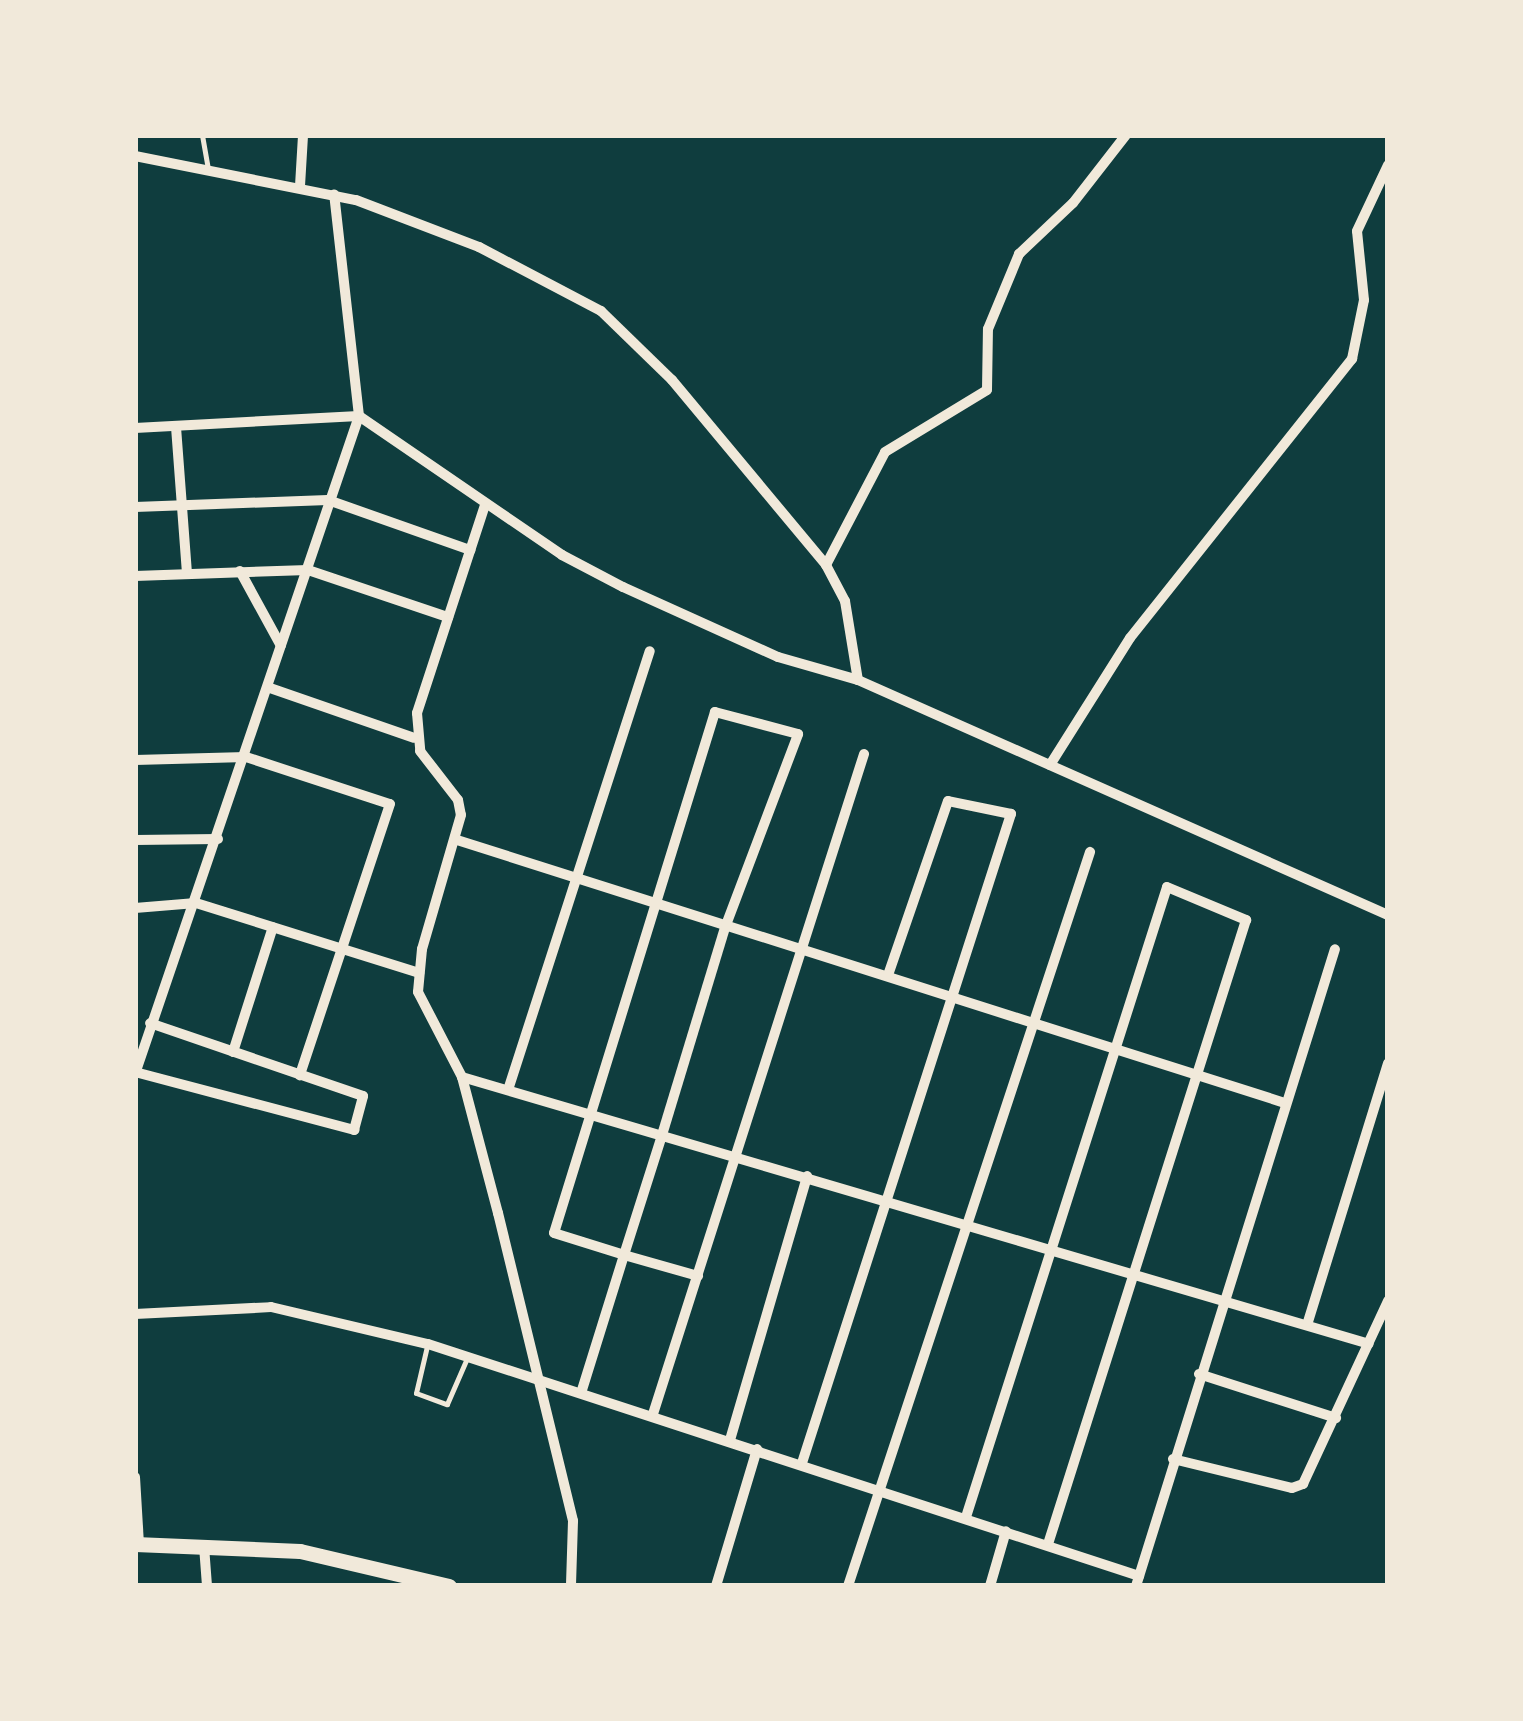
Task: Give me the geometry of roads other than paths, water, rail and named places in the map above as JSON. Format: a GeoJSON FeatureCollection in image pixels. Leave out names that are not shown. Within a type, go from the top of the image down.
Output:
{"type":"FeatureCollection","features":[{"type":"Feature","properties":{"kind":"main road"},"geometry":{"type":"LineString","coordinates":[[137,1544],[300,1551],[448,1586]]}},
{"type":"Feature","properties":{"kind":"street"},"geometry":{"type":"LineString","coordinates":[[300,186],[302,135]]}},
{"type":"Feature","properties":{"kind":"street"},"geometry":{"type":"LineString","coordinates":[[826,565],[885,452],[987,390],[988,329],[1019,254],[1073,204],[1126,135]]}},
{"type":"Feature","properties":{"kind":"street"},"geometry":{"type":"LineString","coordinates":[[135,156],[334,194],[479,247],[600,310],[672,380],[826,565],[845,601],[858,680]]}},
{"type":"Feature","properties":{"kind":"street"},"geometry":{"type":"LineString","coordinates":[[1050,765],[1130,638],[1352,358],[1364,300],[1357,231],[1388,165]]}},
{"type":"Feature","properties":{"kind":"street"},"geometry":{"type":"LineString","coordinates":[[150,1024],[363,1096],[354,1130],[135,1073],[150,1024],[270,688],[328,500],[359,416],[334,194]]}},
{"type":"Feature","properties":{"kind":"street"},"geometry":{"type":"LineString","coordinates":[[135,428],[359,416],[485,505],[623,587],[778,657],[858,680],[1388,915]]}},
{"type":"Feature","properties":{"kind":"street"},"geometry":{"type":"LineString","coordinates":[[176,426],[186,574]]}},
{"type":"Feature","properties":{"kind":"street"},"geometry":{"type":"LineString","coordinates":[[135,507],[328,500],[470,550]]}},
{"type":"Feature","properties":{"kind":"street"},"geometry":{"type":"LineString","coordinates":[[414,738],[485,505]]}},
{"type":"Feature","properties":{"kind":"street"},"geometry":{"type":"LineString","coordinates":[[135,576],[308,570],[448,617]]}},
{"type":"Feature","properties":{"kind":"street"},"geometry":{"type":"LineString","coordinates":[[240,571],[281,646]]}},
{"type":"Feature","properties":{"kind":"street"},"geometry":{"type":"LineString","coordinates":[[508,1090],[650,651]]}},
{"type":"Feature","properties":{"kind":"street"},"geometry":{"type":"LineString","coordinates":[[270,688],[414,738],[458,800],[457,840],[419,973],[418,992],[462,1077],[573,1521],[570,1586]]}},
{"type":"Feature","properties":{"kind":"street"},"geometry":{"type":"LineString","coordinates":[[582,1390],[624,1255],[662,1134],[726,924],[798,734],[716,712],[587,1113],[554,1232],[624,1255],[698,1276]]}},
{"type":"Feature","properties":{"kind":"street"},"geometry":{"type":"LineString","coordinates":[[653,1414],[864,754]]}},
{"type":"Feature","properties":{"kind":"street"},"geometry":{"type":"LineString","coordinates":[[135,760],[246,757],[390,804],[300,1075]]}},
{"type":"Feature","properties":{"kind":"street"},"geometry":{"type":"LineString","coordinates":[[802,1464],[1011,814],[948,801],[888,975]]}},
{"type":"Feature","properties":{"kind":"street"},"geometry":{"type":"LineString","coordinates":[[135,840],[218,840]]}},
{"type":"Feature","properties":{"kind":"street"},"geometry":{"type":"LineString","coordinates":[[457,840],[1282,1102]]}},
{"type":"Feature","properties":{"kind":"street"},"geometry":{"type":"LineString","coordinates":[[848,1586],[1090,852]]}},
{"type":"Feature","properties":{"kind":"street"},"geometry":{"type":"LineString","coordinates":[[966,1517],[1167,887],[1246,920],[1130,1273],[1048,1544]]}},
{"type":"Feature","properties":{"kind":"street"},"geometry":{"type":"LineString","coordinates":[[135,908],[196,904],[419,973]]}},
{"type":"Feature","properties":{"kind":"street"},"geometry":{"type":"LineString","coordinates":[[233,1052],[273,927]]}},
{"type":"Feature","properties":{"kind":"street"},"geometry":{"type":"LineString","coordinates":[[135,1314],[271,1306],[428,1344],[582,1390],[1048,1544],[1137,1581],[1220,1300],[1335,948]]}},
{"type":"Feature","properties":{"kind":"street"},"geometry":{"type":"LineString","coordinates":[[1307,1326],[1388,1063]]}},
{"type":"Feature","properties":{"kind":"street"},"geometry":{"type":"LineString","coordinates":[[462,1077],[1369,1344]]}},
{"type":"Feature","properties":{"kind":"street"},"geometry":{"type":"LineString","coordinates":[[730,1440],[806,1176]]}},
{"type":"Feature","properties":{"kind":"street"},"geometry":{"type":"LineString","coordinates":[[1174,1459],[1292,1488],[1312,1470],[1388,1301]]}},
{"type":"Feature","properties":{"kind":"street"},"geometry":{"type":"LineString","coordinates":[[1198,1374],[1336,1418]]}},
{"type":"Feature","properties":{"kind":"street"},"geometry":{"type":"LineString","coordinates":[[716,1586],[758,1448]]}},
{"type":"Feature","properties":{"kind":"street"},"geometry":{"type":"LineString","coordinates":[[135,1477],[137,1544]]}},
{"type":"Feature","properties":{"kind":"street"},"geometry":{"type":"LineString","coordinates":[[990,1586],[1006,1531]]}},
{"type":"Feature","properties":{"kind":"street"},"geometry":{"type":"LineString","coordinates":[[204,1546],[207,1586]]}},
{"type":"Feature","properties":{"kind":"lane"},"geometry":{"type":"LineString","coordinates":[[202,135],[208,168]]}},
{"type":"Feature","properties":{"kind":"lane"},"geometry":{"type":"LineString","coordinates":[[428,1344],[415,1389],[447,1404],[455,1398],[468,1356]]}}]}
